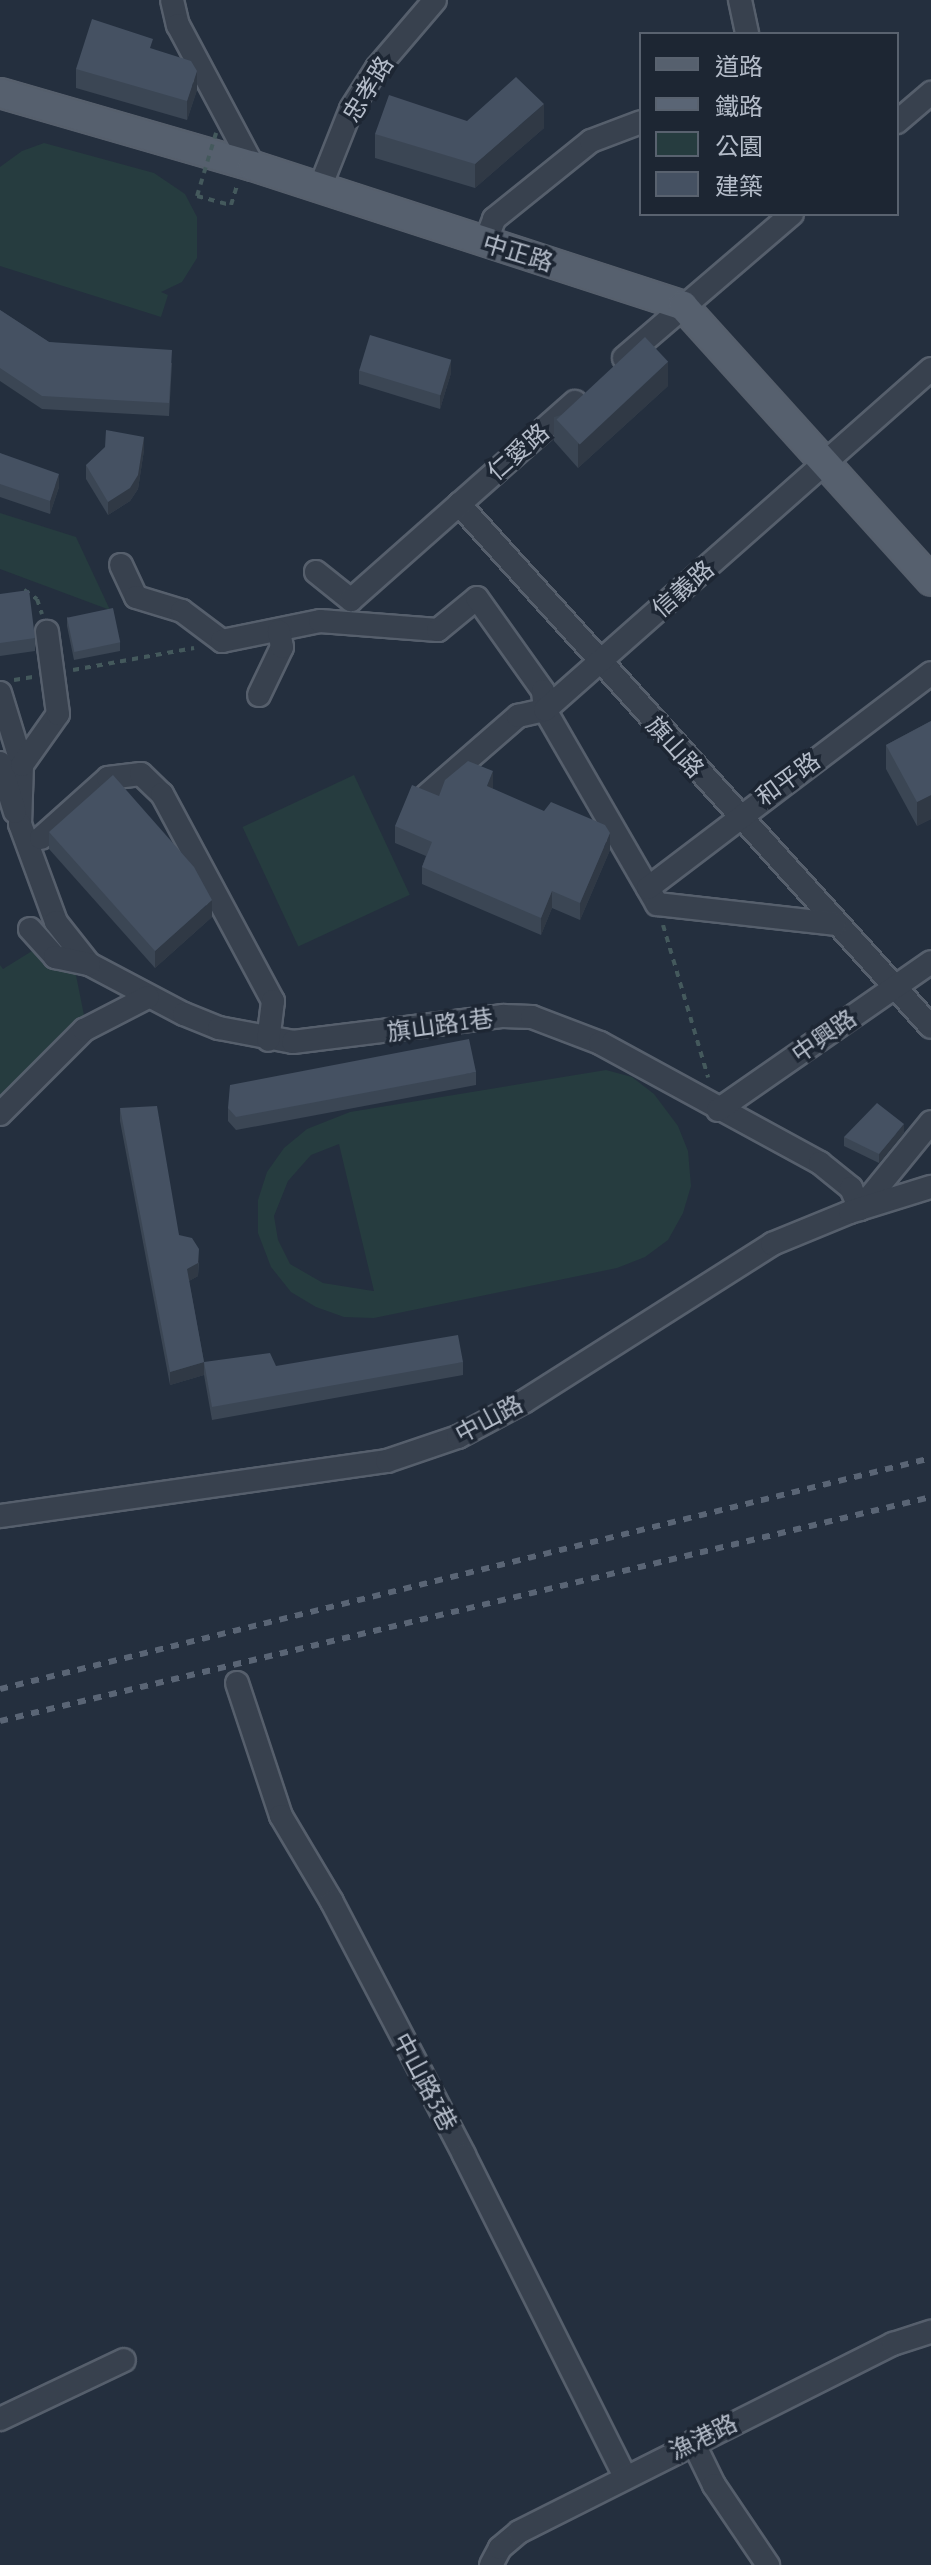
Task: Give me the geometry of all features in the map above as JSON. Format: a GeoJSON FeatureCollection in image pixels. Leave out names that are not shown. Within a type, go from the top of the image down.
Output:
{"type":"FeatureCollection","features":[{"type":"Feature","properties":{"kind":"main road","name":"中正路"},"geometry":{"type":"LineString","coordinates":[[0,93],[253,166],[683,306],[827,461],[931,580]]}},
{"type":"Feature","properties":{"kind":"street"},"geometry":{"type":"LineString","coordinates":[[172,0],[178,25],[253,166]]}},
{"type":"Feature","properties":{"kind":"street","name":"忠孝路"},"geometry":{"type":"LineString","coordinates":[[319,190],[351,109],[377,68],[435,0]]}},
{"type":"Feature","properties":{"kind":"street"},"geometry":{"type":"LineString","coordinates":[[740,0],[747,32]]}},
{"type":"Feature","properties":{"kind":"street"},"geometry":{"type":"LineString","coordinates":[[899,120],[931,93]]}},
{"type":"Feature","properties":{"kind":"street"},"geometry":{"type":"LineString","coordinates":[[485,243],[494,219],[591,141],[639,123]]}},
{"type":"Feature","properties":{"kind":"street"},"geometry":{"type":"LineString","coordinates":[[612,369],[790,216]]}},
{"type":"Feature","properties":{"kind":"street","name":"信義路"},"geometry":{"type":"LineString","coordinates":[[427,795],[518,716],[545,710],[931,369]]}},
{"type":"Feature","properties":{"kind":"street","name":"仁愛路"},"geometry":{"type":"LineString","coordinates":[[316,572],[351,600],[589,389]]}},
{"type":"Feature","properties":{"kind":"street","name":"旗山路"},"geometry":{"type":"LineString","coordinates":[[459,504],[737,816],[931,1027]]}},
{"type":"Feature","properties":{"kind":"street"},"geometry":{"type":"LineString","coordinates":[[121,565],[136,597],[182,611],[222,641],[320,621],[438,630],[477,598],[543,691],[545,710],[652,896],[835,924]]}},
{"type":"Feature","properties":{"kind":"street"},"geometry":{"type":"LineString","coordinates":[[259,695],[282,647],[279,631]]}},
{"type":"Feature","properties":{"kind":"street"},"geometry":{"type":"LineString","coordinates":[[11,764],[58,714],[47,632]]}},
{"type":"Feature","properties":{"kind":"street","name":"和平路"},"geometry":{"type":"LineString","coordinates":[[652,896],[737,816],[931,673]]}},
{"type":"Feature","properties":{"kind":"street","name":"旗山路1巷"},"geometry":{"type":"LineString","coordinates":[[0,693],[20,824],[41,891],[72,946],[89,964],[148,997],[219,1028],[268,1040],[316,1042],[503,1016],[532,1017],[600,1043],[820,1163],[851,1188],[860,1209]]}},
{"type":"Feature","properties":{"kind":"street"},"geometry":{"type":"LineString","coordinates":[[41,838],[108,778],[141,774],[162,794],[273,1001],[268,1040]]}},
{"type":"Feature","properties":{"kind":"street"},"geometry":{"type":"LineString","coordinates":[[30,929],[55,957],[89,964]]}},
{"type":"Feature","properties":{"kind":"street","name":"中興路"},"geometry":{"type":"LineString","coordinates":[[718,1110],[931,962]]}},
{"type":"Feature","properties":{"kind":"street"},"geometry":{"type":"LineString","coordinates":[[0,1114],[84,1030],[148,997]]}},
{"type":"Feature","properties":{"kind":"street"},"geometry":{"type":"LineString","coordinates":[[860,1209],[931,1122]]}},
{"type":"Feature","properties":{"kind":"street","name":"中山路"},"geometry":{"type":"LineString","coordinates":[[0,1516],[387,1461],[458,1437],[772,1244],[860,1209],[931,1187]]}},
{"type":"Feature","properties":{"kind":"street","name":"中山路3巷"},"geometry":{"type":"LineString","coordinates":[[237,1683],[281,1816],[332,1902],[464,2155],[625,2477]]}},
{"type":"Feature","properties":{"kind":"street","name":"漁港路"},"geometry":{"type":"LineString","coordinates":[[491,2565],[500,2548],[519,2532],[893,2344],[931,2332]]}},
{"type":"Feature","properties":{"kind":"street"},"geometry":{"type":"LineString","coordinates":[[0,2419],[124,2360]]}},
{"type":"Feature","properties":{"kind":"street"},"geometry":{"type":"LineString","coordinates":[[693,2442],[714,2485],[768,2565]]}},
{"type":"Feature","properties":{"kind":"path"},"geometry":{"type":"LineString","coordinates":[[216,133],[197,196],[231,205]]}},
{"type":"Feature","properties":{"kind":"path"},"geometry":{"type":"LineString","coordinates":[[24,590],[37,599],[47,632]]}},
{"type":"Feature","properties":{"kind":"path"},"geometry":{"type":"LineString","coordinates":[[82,669],[222,641]]}},
{"type":"Feature","properties":{"kind":"path"},"geometry":{"type":"LineString","coordinates":[[652,896],[718,1110]]}},
{"type":"Feature","properties":{"kind":"green space"},"geometry":{"type":"Polygon","coordinates":[[[44,143],[154,173],[185,194],[197,217],[197,258],[182,282],[161,292],[168,295],[161,317],[0,266],[0,167],[22,151],[44,143]]]}},
{"type":"Feature","properties":{"kind":"green space"},"geometry":{"type":"Polygon","coordinates":[[[0,513],[76,537],[110,610],[0,569],[0,513]]]}},
{"type":"Feature","properties":{"kind":"green space"},"geometry":{"type":"Polygon","coordinates":[[[354,775],[410,895],[298,947],[243,827],[354,775]]]}},
{"type":"Feature","properties":{"kind":"green space"},"geometry":{"type":"Polygon","coordinates":[[[32,951],[76,975],[84,1015],[0,1106],[0,965],[3,969],[32,951]]]}},
{"type":"Feature","properties":{"kind":"green space"},"geometry":{"type":"Polygon","coordinates":[[[606,1070],[632,1077],[654,1094],[678,1126],[688,1151],[691,1186],[683,1213],[668,1240],[645,1257],[617,1268],[374,1318],[344,1317],[316,1307],[291,1292],[271,1267],[258,1233],[258,1200],[267,1172],[284,1148],[307,1129],[350,1112],[606,1070]],[[339,1144],[311,1155],[288,1181],[274,1216],[278,1240],[290,1264],[323,1283],[374,1291],[339,1144]]]}},
{"type":"Feature","properties":{"kind":"building"},"geometry":{"type":"Polygon","coordinates":[[[92,19],[153,39],[150,48],[191,61],[197,71],[187,101],[76,69],[92,19]]]}},
{"type":"Feature","properties":{"kind":"building"},"geometry":{"type":"Polygon","coordinates":[[[516,77],[544,104],[475,164],[375,134],[389,95],[467,121],[516,77]]]}},
{"type":"Feature","properties":{"kind":"building"},"geometry":{"type":"Polygon","coordinates":[[[0,310],[49,342],[172,350],[169,403],[42,396],[0,368],[0,310]]]}},
{"type":"Feature","properties":{"kind":"building"},"geometry":{"type":"Polygon","coordinates":[[[370,335],[451,360],[440,395],[359,370],[370,335]]]}},
{"type":"Feature","properties":{"kind":"building"},"geometry":{"type":"Polygon","coordinates":[[[645,337],[668,362],[580,444],[557,420],[645,337]]]}},
{"type":"Feature","properties":{"kind":"building"},"geometry":{"type":"Polygon","coordinates":[[[106,430],[144,437],[138,475],[130,488],[108,502],[86,465],[105,447],[106,430]]]}},
{"type":"Feature","properties":{"kind":"building"},"geometry":{"type":"Polygon","coordinates":[[[0,453],[59,474],[50,501],[0,484],[0,453]]]}},
{"type":"Feature","properties":{"kind":"building"},"geometry":{"type":"Polygon","coordinates":[[[29,590],[35,638],[0,643],[0,594],[29,590]]]}},
{"type":"Feature","properties":{"kind":"building"},"geometry":{"type":"Polygon","coordinates":[[[113,608],[120,642],[74,652],[67,618],[113,608]]]}},
{"type":"Feature","properties":{"kind":"building"},"geometry":{"type":"Polygon","coordinates":[[[931,721],[931,795],[917,802],[886,745],[931,721]]]}},
{"type":"Feature","properties":{"kind":"building"},"geometry":{"type":"Polygon","coordinates":[[[468,761],[493,771],[487,786],[544,811],[551,802],[605,825],[610,833],[580,903],[552,891],[541,918],[422,867],[432,842],[395,826],[412,785],[439,796],[445,780],[468,761]]]}},
{"type":"Feature","properties":{"kind":"building"},"geometry":{"type":"Polygon","coordinates":[[[113,775],[194,867],[212,900],[155,951],[49,832],[113,775]]]}},
{"type":"Feature","properties":{"kind":"building"},"geometry":{"type":"Polygon","coordinates":[[[469,1039],[476,1072],[236,1117],[228,1108],[230,1085],[469,1039]]]}},
{"type":"Feature","properties":{"kind":"building"},"geometry":{"type":"Polygon","coordinates":[[[877,1103],[904,1124],[879,1154],[844,1137],[877,1103]]]}},
{"type":"Feature","properties":{"kind":"building"},"geometry":{"type":"Polygon","coordinates":[[[157,1106],[179,1235],[192,1238],[199,1249],[198,1263],[187,1269],[204,1362],[170,1372],[120,1108],[157,1106]]]}},
{"type":"Feature","properties":{"kind":"building"},"geometry":{"type":"Polygon","coordinates":[[[458,1335],[463,1362],[212,1407],[204,1362],[270,1353],[276,1366],[458,1335]]]}},
{"type":"Feature","properties":{"kind":"railway"},"geometry":{"type":"LineString","coordinates":[[0,1689],[931,1458]]}},
{"type":"Feature","properties":{"kind":"railway"},"geometry":{"type":"LineString","coordinates":[[0,1721],[931,1497]]}}]}
